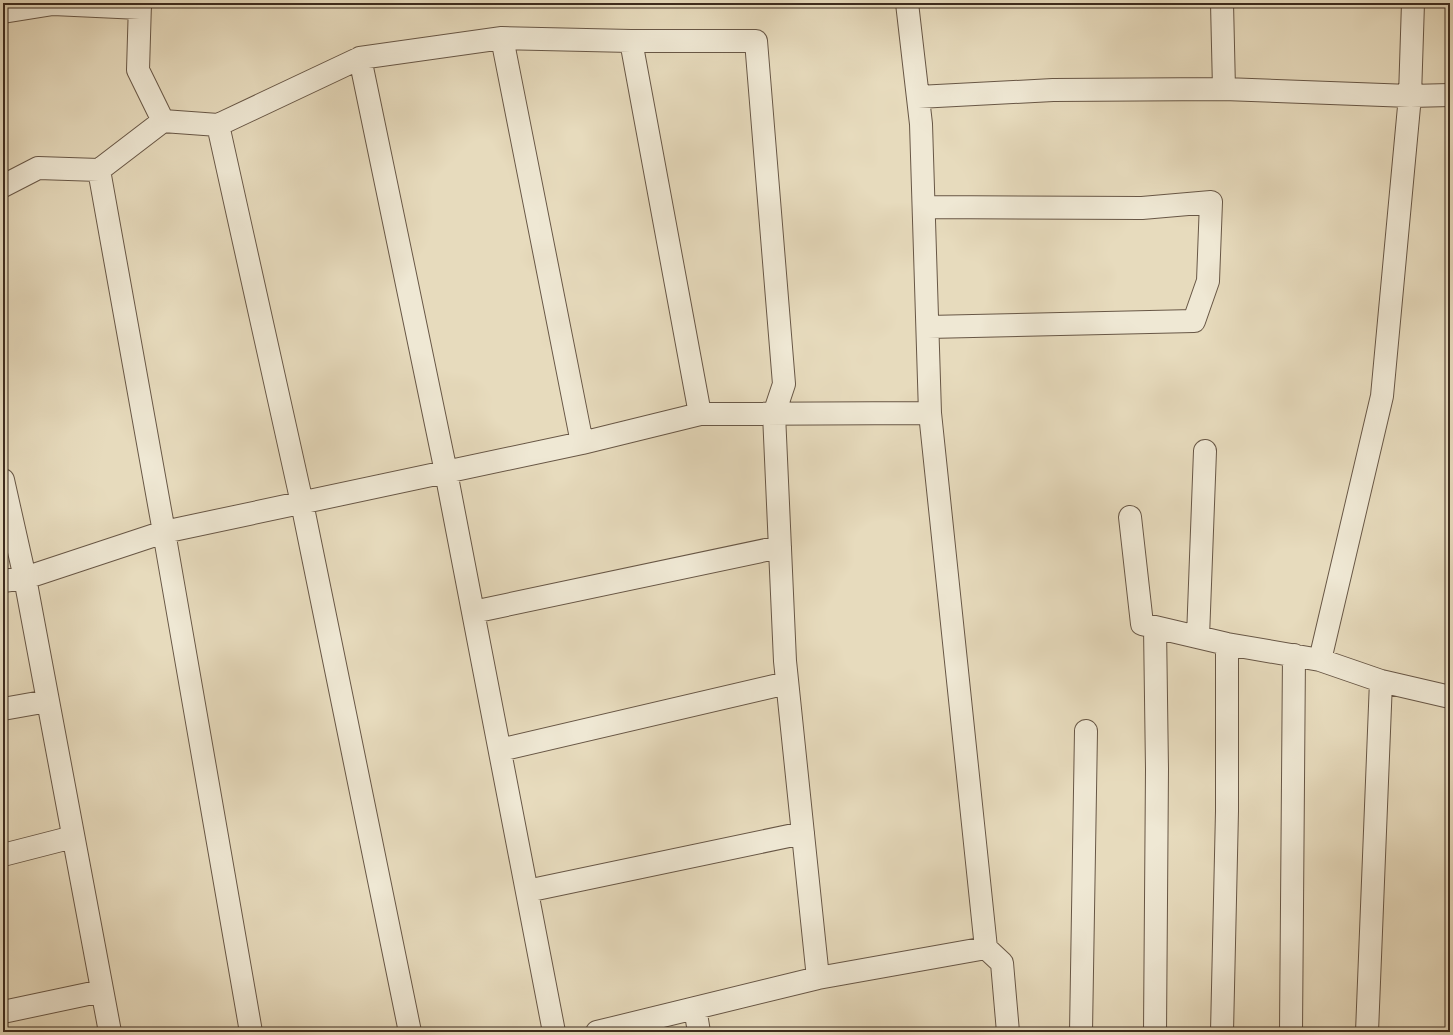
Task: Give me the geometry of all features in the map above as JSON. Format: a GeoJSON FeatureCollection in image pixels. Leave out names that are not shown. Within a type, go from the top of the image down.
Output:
{"type":"FeatureCollection","features":[{"type":"Feature","properties":{"kind":"street"},"geometry":{"type":"LineString","coordinates":[[907,3],[921,124],[930,413],[986,948],[1002,963],[1008,1032]]}},
{"type":"Feature","properties":{"kind":"street"},"geometry":{"type":"LineString","coordinates":[[1222,3],[1224,89]]}},
{"type":"Feature","properties":{"kind":"street"},"geometry":{"type":"LineString","coordinates":[[1320,660],[1382,396],[1410,96],[1413,3]]}},
{"type":"Feature","properties":{"kind":"street"},"geometry":{"type":"LineString","coordinates":[[3,12],[53,4],[140,5],[138,70],[163,121]]}},
{"type":"Feature","properties":{"kind":"street"},"geometry":{"type":"LineString","coordinates":[[502,38],[582,443]]}},
{"type":"Feature","properties":{"kind":"street"},"geometry":{"type":"LineString","coordinates":[[3,186],[38,168],[99,170],[163,121],[218,125],[360,58],[502,38],[630,41],[756,41],[784,384],[774,414],[787,683],[818,978]]}},
{"type":"Feature","properties":{"kind":"street"},"geometry":{"type":"LineString","coordinates":[[630,41],[700,414]]}},
{"type":"Feature","properties":{"kind":"street"},"geometry":{"type":"LineString","coordinates":[[360,58],[446,472],[554,1032]]}},
{"type":"Feature","properties":{"kind":"street"},"geometry":{"type":"LineString","coordinates":[[918,97],[1053,90],[1224,89],[1410,96],[1450,95]]}},
{"type":"Feature","properties":{"kind":"street"},"geometry":{"type":"LineString","coordinates":[[218,125],[302,503],[410,1032]]}},
{"type":"Feature","properties":{"kind":"street"},"geometry":{"type":"LineString","coordinates":[[99,170],[251,1032]]}},
{"type":"Feature","properties":{"kind":"street"},"geometry":{"type":"LineString","coordinates":[[924,207],[1142,208],[1211,202],[1208,281],[1194,321],[928,327]]}},
{"type":"Feature","properties":{"kind":"street"},"geometry":{"type":"LineString","coordinates":[[3,581],[25,578],[164,532],[582,443],[700,414],[930,413]]}},
{"type":"Feature","properties":{"kind":"street"},"geometry":{"type":"LineString","coordinates":[[1198,637],[1205,451]]}},
{"type":"Feature","properties":{"kind":"street"},"geometry":{"type":"LineString","coordinates":[[3,480],[25,578],[110,1032]]}},
{"type":"Feature","properties":{"kind":"street"},"geometry":{"type":"LineString","coordinates":[[1130,517],[1142,624],[1227,644],[1320,660],[1381,681],[1449,694]]}},
{"type":"Feature","properties":{"kind":"street"},"geometry":{"type":"LineString","coordinates":[[473,612],[780,547]]}},
{"type":"Feature","properties":{"kind":"street"},"geometry":{"type":"LineString","coordinates":[[1155,626],[1157,769],[1156,1032]]}},
{"type":"Feature","properties":{"kind":"street"},"geometry":{"type":"LineString","coordinates":[[1222,1032],[1227,819],[1227,644]]}},
{"type":"Feature","properties":{"kind":"street"},"geometry":{"type":"LineString","coordinates":[[1291,1032],[1294,655]]}},
{"type":"Feature","properties":{"kind":"street"},"geometry":{"type":"LineString","coordinates":[[1367,1032],[1381,681]]}},
{"type":"Feature","properties":{"kind":"street"},"geometry":{"type":"LineString","coordinates":[[500,750],[787,683]]}},
{"type":"Feature","properties":{"kind":"street"},"geometry":{"type":"LineString","coordinates":[[3,709],[48,701]]}},
{"type":"Feature","properties":{"kind":"street"},"geometry":{"type":"LineString","coordinates":[[1081,1032],[1086,731]]}},
{"type":"Feature","properties":{"kind":"street"},"geometry":{"type":"LineString","coordinates":[[527,891],[803,832]]}},
{"type":"Feature","properties":{"kind":"street"},"geometry":{"type":"LineString","coordinates":[[3,855],[73,837]]}},
{"type":"Feature","properties":{"kind":"street"},"geometry":{"type":"LineString","coordinates":[[597,1032],[818,978],[986,948]]}},
{"type":"Feature","properties":{"kind":"street"},"geometry":{"type":"LineString","coordinates":[[3,1012],[102,991]]}},
{"type":"Feature","properties":{"kind":"street"},"geometry":{"type":"LineString","coordinates":[[695,1008],[699,1032]]}}]}
